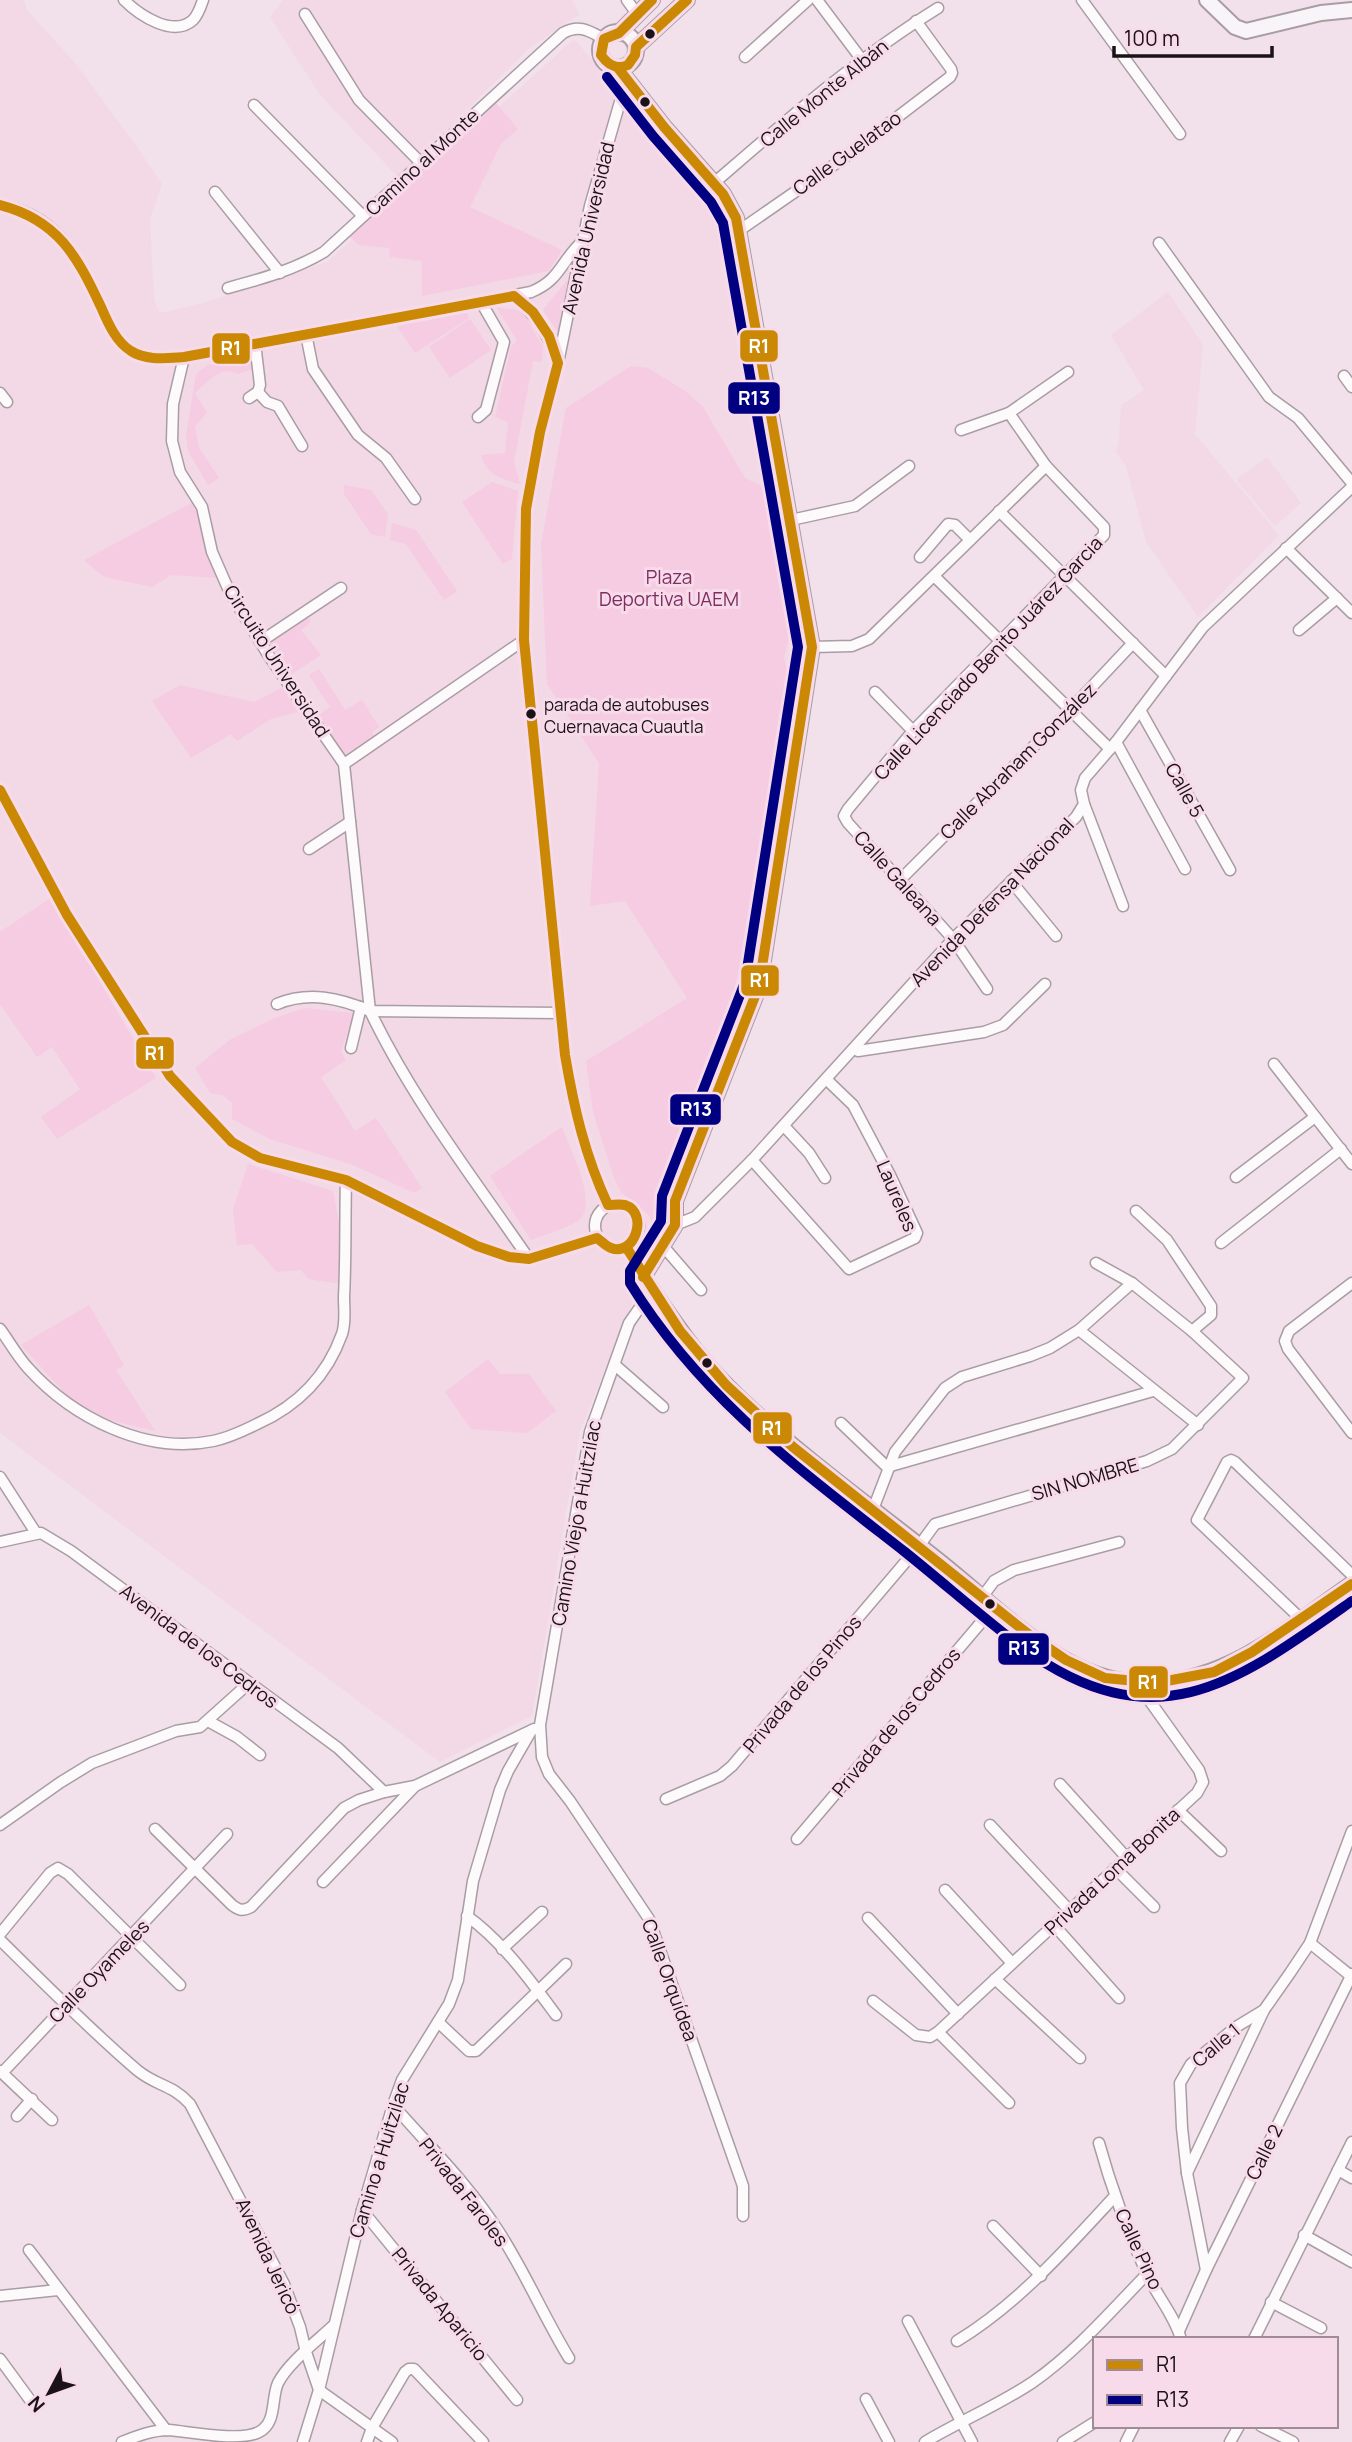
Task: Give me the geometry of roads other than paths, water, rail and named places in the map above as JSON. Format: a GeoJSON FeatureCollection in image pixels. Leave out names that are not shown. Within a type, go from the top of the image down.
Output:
{"type":"FeatureCollection","features":[{"type":"Feature","properties":{"kind":"street"},"geometry":{"type":"LineString","coordinates":[[124,0],[132,8],[166,27],[184,26],[195,19],[203,0]]}},
{"type":"Feature","properties":{"kind":"street"},"geometry":{"type":"LineString","coordinates":[[627,0],[636,14]]}},
{"type":"Feature","properties":{"kind":"street"},"geometry":{"type":"LineString","coordinates":[[620,33],[652,0]]}},
{"type":"Feature","properties":{"kind":"street"},"geometry":{"type":"LineString","coordinates":[[622,74],[632,62],[636,47],[687,0]]}},
{"type":"Feature","properties":{"kind":"street"},"geometry":{"type":"LineString","coordinates":[[745,57],[808,0]]}},
{"type":"Feature","properties":{"kind":"street"},"geometry":{"type":"LineString","coordinates":[[817,0],[862,60]]}},
{"type":"Feature","properties":{"kind":"street"},"geometry":{"type":"LineString","coordinates":[[1082,0],[1180,134]]}},
{"type":"Feature","properties":{"kind":"street"},"geometry":{"type":"LineString","coordinates":[[1207,0],[1235,27],[1246,31],[1321,13],[1352,9]]}},
{"type":"Feature","properties":{"kind":"street"},"geometry":{"type":"LineString","coordinates":[[1344,0],[1352,9]]}},
{"type":"Feature","properties":{"kind":"street","name":"Calle Monte Albán"},"geometry":{"type":"LineString","coordinates":[[714,183],[862,60],[938,8]]}},
{"type":"Feature","properties":{"kind":"street"},"geometry":{"type":"LineString","coordinates":[[305,13],[359,100],[420,162]]}},
{"type":"Feature","properties":{"kind":"street","name":"Calle Guelatao"},"geometry":{"type":"LineString","coordinates":[[740,230],[841,160],[952,73],[916,21]]}},
{"type":"Feature","properties":{"kind":"street","name":"Camino al Monte"},"geometry":{"type":"LineString","coordinates":[[228,288],[305,264],[324,252],[563,33],[573,28],[584,28],[604,39]]}},
{"type":"Feature","properties":{"kind":"street"},"geometry":{"type":"LineString","coordinates":[[636,47],[630,37],[614,33],[604,39],[601,55],[607,65],[622,74],[714,183],[732,206],[740,230],[812,647],[759,986],[675,1201],[675,1225]]}},
{"type":"Feature","properties":{"kind":"street","name":"Avenida Universidad"},"geometry":{"type":"LineString","coordinates":[[608,1205],[597,1181],[575,1114],[560,1013],[524,640],[526,509],[540,432],[558,363],[590,206],[622,74]]}},
{"type":"Feature","properties":{"kind":"street"},"geometry":{"type":"LineString","coordinates":[[254,105],[363,216]]}},
{"type":"Feature","properties":{"kind":"street"},"geometry":{"type":"LineString","coordinates":[[215,192],[280,273]]}},
{"type":"Feature","properties":{"kind":"street"},"geometry":{"type":"LineString","coordinates":[[0,205],[33,217],[59,234],[79,260],[117,338],[134,352],[160,359],[184,357],[513,296],[546,286],[583,240]]}},
{"type":"Feature","properties":{"kind":"street"},"geometry":{"type":"LineString","coordinates":[[1159,243],[1269,397],[1298,418],[1352,485]]}},
{"type":"Feature","properties":{"kind":"street"},"geometry":{"type":"LineString","coordinates":[[513,296],[533,312],[549,336],[558,363]]}},
{"type":"Feature","properties":{"kind":"street"},"geometry":{"type":"LineString","coordinates":[[478,417],[486,410],[504,342],[481,302]]}},
{"type":"Feature","properties":{"kind":"street"},"geometry":{"type":"LineString","coordinates":[[306,334],[313,369],[358,435],[386,458],[415,499]]}},
{"type":"Feature","properties":{"kind":"street"},"geometry":{"type":"LineString","coordinates":[[255,344],[260,385],[254,395],[278,406],[302,446]]}},
{"type":"Feature","properties":{"kind":"street","name":"Circuito Universidad"},"geometry":{"type":"LineString","coordinates":[[184,357],[173,404],[172,441],[180,472],[202,507],[212,552],[230,593],[260,642],[344,764],[366,1009],[430,1113],[528,1259]]}},
{"type":"Feature","properties":{"kind":"street"},"geometry":{"type":"LineString","coordinates":[[961,430],[1009,413],[1068,372]]}},
{"type":"Feature","properties":{"kind":"street"},"geometry":{"type":"LineString","coordinates":[[1343,376],[1352,387]]}},
{"type":"Feature","properties":{"kind":"street"},"geometry":{"type":"LineString","coordinates":[[0,393],[7,402]]}},
{"type":"Feature","properties":{"kind":"street"},"geometry":{"type":"LineString","coordinates":[[812,647],[861,645],[869,639],[1046,466],[1009,413]]}},
{"type":"Feature","properties":{"kind":"street"},"geometry":{"type":"LineString","coordinates":[[791,520],[855,506],[909,466]]}},
{"type":"Feature","properties":{"kind":"street","name":"Calle Licenciado Benito Juárez Garcia"},"geometry":{"type":"LineString","coordinates":[[845,816],[845,812],[914,731],[1065,577],[1105,532],[1104,527],[1046,466]]}},
{"type":"Feature","properties":{"kind":"street","name":"Avenida Defensa Nacional"},"geometry":{"type":"LineString","coordinates":[[643,1277],[675,1225],[695,1217],[752,1160],[953,939],[1076,817],[1084,804],[1082,783],[1203,627],[1352,485]]}},
{"type":"Feature","properties":{"kind":"street"},"geometry":{"type":"LineString","coordinates":[[999,511],[1166,676]]}},
{"type":"Feature","properties":{"kind":"street"},"geometry":{"type":"LineString","coordinates":[[920,557],[948,524],[955,525],[970,540]]}},
{"type":"Feature","properties":{"kind":"street"},"geometry":{"type":"LineString","coordinates":[[1286,548],[1352,612]]}},
{"type":"Feature","properties":{"kind":"street"},"geometry":{"type":"LineString","coordinates":[[935,577],[1070,710],[1113,746],[1185,869]]}},
{"type":"Feature","properties":{"kind":"street"},"geometry":{"type":"LineString","coordinates":[[260,642],[341,588]]}},
{"type":"Feature","properties":{"kind":"street"},"geometry":{"type":"LineString","coordinates":[[1299,630],[1337,598]]}},
{"type":"Feature","properties":{"kind":"street"},"geometry":{"type":"LineString","coordinates":[[344,764],[524,640]]}},
{"type":"Feature","properties":{"kind":"street","name":"Calle Abraham González"},"geometry":{"type":"LineString","coordinates":[[901,879],[1133,643]]}},
{"type":"Feature","properties":{"kind":"street"},"geometry":{"type":"LineString","coordinates":[[875,692],[914,731]]}},
{"type":"Feature","properties":{"kind":"street","name":"Calle 5"},"geometry":{"type":"LineString","coordinates":[[1140,710],[1230,870]]}},
{"type":"Feature","properties":{"kind":"street"},"geometry":{"type":"LineString","coordinates":[[2,797],[67,915],[170,1076],[232,1142],[260,1158],[346,1180],[477,1246],[509,1257],[528,1259],[597,1238]]}},
{"type":"Feature","properties":{"kind":"street"},"geometry":{"type":"LineString","coordinates":[[1084,804],[1123,906]]}},
{"type":"Feature","properties":{"kind":"street","name":"Calle Galeana"},"geometry":{"type":"LineString","coordinates":[[845,816],[848,823],[953,939],[986,989]]}},
{"type":"Feature","properties":{"kind":"street"},"geometry":{"type":"LineString","coordinates":[[309,849],[350,822]]}},
{"type":"Feature","properties":{"kind":"street"},"geometry":{"type":"LineString","coordinates":[[1011,881],[1056,936]]}},
{"type":"Feature","properties":{"kind":"street"},"geometry":{"type":"LineString","coordinates":[[858,1051],[984,1032],[1003,1025],[1045,984]]}},
{"type":"Feature","properties":{"kind":"street"},"geometry":{"type":"LineString","coordinates":[[277,1004],[295,997],[323,997],[366,1009],[560,1013]]}},
{"type":"Feature","properties":{"kind":"street"},"geometry":{"type":"LineString","coordinates":[[351,1048],[366,1009]]}},
{"type":"Feature","properties":{"kind":"street"},"geometry":{"type":"LineString","coordinates":[[1274,1064],[1352,1164]]}},
{"type":"Feature","properties":{"kind":"street","name":"Laureles"},"geometry":{"type":"LineString","coordinates":[[752,1160],[849,1269],[915,1238],[916,1233],[890,1175],[853,1105],[826,1079]]}},
{"type":"Feature","properties":{"kind":"street"},"geometry":{"type":"LineString","coordinates":[[1236,1177],[1315,1116]]}},
{"type":"Feature","properties":{"kind":"street"},"geometry":{"type":"LineString","coordinates":[[785,1126],[809,1153],[825,1178]]}},
{"type":"Feature","properties":{"kind":"street"},"geometry":{"type":"LineString","coordinates":[[1221,1243],[1341,1149]]}},
{"type":"Feature","properties":{"kind":"street"},"geometry":{"type":"LineString","coordinates":[[0,1329],[27,1367],[48,1387],[75,1409],[107,1426],[142,1438],[180,1444],[213,1441],[245,1430],[277,1415],[305,1395],[327,1367],[343,1332],[346,1180]]}},
{"type":"Feature","properties":{"kind":"street"},"geometry":{"type":"LineString","coordinates":[[608,1205],[630,1208],[639,1221],[637,1237],[626,1247],[610,1248],[597,1238],[594,1223],[602,1209],[608,1205]]}},
{"type":"Feature","properties":{"kind":"street"},"geometry":{"type":"LineString","coordinates":[[1096,1263],[1132,1283],[1192,1331],[1211,1315],[1211,1306],[1167,1240],[1136,1211]]}},
{"type":"Feature","properties":{"kind":"street"},"geometry":{"type":"LineString","coordinates":[[663,1246],[701,1290]]}},
{"type":"Feature","properties":{"kind":"street"},"geometry":{"type":"LineString","coordinates":[[626,1247],[680,1331],[726,1385],[793,1447],[872,1511],[1032,1637],[1066,1660],[1105,1678],[1137,1683],[1183,1680],[1214,1672],[1252,1652],[1352,1584]]}},
{"type":"Feature","properties":{"kind":"street"},"geometry":{"type":"LineString","coordinates":[[872,1511],[895,1452],[945,1388],[962,1377],[1043,1351],[1079,1330],[1132,1283]]}},
{"type":"Feature","properties":{"kind":"street"},"geometry":{"type":"LineString","coordinates":[[1352,1283],[1289,1331],[1285,1341],[1288,1349],[1352,1433]]}},
{"type":"Feature","properties":{"kind":"street","name":"Camino Viejo a Huitzilac"},"geometry":{"type":"LineString","coordinates":[[536,1728],[584,1455],[596,1410],[629,1323],[652,1290]]}},
{"type":"Feature","properties":{"kind":"street"},"geometry":{"type":"LineString","coordinates":[[1079,1330],[1198,1426]]}},
{"type":"Feature","properties":{"kind":"street","name":"SIN NOMBRE"},"geometry":{"type":"LineString","coordinates":[[919,1546],[934,1524],[1147,1461],[1172,1449],[1198,1426],[1243,1378],[1192,1331]]}},
{"type":"Feature","properties":{"kind":"street"},"geometry":{"type":"LineString","coordinates":[[615,1365],[663,1407]]}},
{"type":"Feature","properties":{"kind":"street"},"geometry":{"type":"LineString","coordinates":[[887,1467],[1153,1391]]}},
{"type":"Feature","properties":{"kind":"street"},"geometry":{"type":"LineString","coordinates":[[841,1423],[887,1467]]}},
{"type":"Feature","properties":{"kind":"street"},"geometry":{"type":"LineString","coordinates":[[1301,1619],[1197,1520],[1227,1462],[1231,1460],[1352,1575]]}},
{"type":"Feature","properties":{"kind":"street"},"geometry":{"type":"LineString","coordinates":[[0,1477],[36,1533],[0,1542]]}},
{"type":"Feature","properties":{"kind":"street","name":"Avenida de los Cedros"},"geometry":{"type":"LineString","coordinates":[[36,1533],[45,1534],[71,1551],[338,1748],[384,1792]]}},
{"type":"Feature","properties":{"kind":"street"},"geometry":{"type":"LineString","coordinates":[[983,1596],[994,1581],[1021,1567],[1119,1542]]}},
{"type":"Feature","properties":{"kind":"street","name":"Privada de los Pinos"},"geometry":{"type":"LineString","coordinates":[[666,1799],[720,1776],[732,1766],[919,1546]]}},
{"type":"Feature","properties":{"kind":"street","name":"Privada de los Cedros"},"geometry":{"type":"LineString","coordinates":[[797,1839],[995,1606]]}},
{"type":"Feature","properties":{"kind":"street","name":"Privada Loma Bonita"},"geometry":{"type":"LineString","coordinates":[[934,2035],[1197,1793],[1203,1782],[1199,1770],[1137,1683]]}},
{"type":"Feature","properties":{"kind":"street"},"geometry":{"type":"LineString","coordinates":[[0,1825],[92,1763],[176,1731],[200,1727],[248,1684]]}},
{"type":"Feature","properties":{"kind":"street"},"geometry":{"type":"LineString","coordinates":[[208,1721],[237,1737],[260,1755]]}},
{"type":"Feature","properties":{"kind":"street"},"geometry":{"type":"LineString","coordinates":[[155,1829],[232,1905],[239,1910],[245,1910],[251,1907],[338,1812],[359,1800],[415,1786],[536,1728]]}},
{"type":"Feature","properties":{"kind":"street","name":"Camino a Huitzilac"},"geometry":{"type":"LineString","coordinates":[[303,2442],[319,2390],[362,2210],[393,2105],[418,2051],[449,2004],[458,1980],[473,1881],[500,1790],[508,1771],[536,1728]]}},
{"type":"Feature","properties":{"kind":"street","name":"Calle Orquídea"},"geometry":{"type":"LineString","coordinates":[[536,1728],[542,1757],[549,1774],[649,1919],[743,2186],[743,2216]]}},
{"type":"Feature","properties":{"kind":"street"},"geometry":{"type":"LineString","coordinates":[[1060,1784],[1126,1858]]}},
{"type":"Feature","properties":{"kind":"street"},"geometry":{"type":"LineString","coordinates":[[323,1882],[415,1786]]}},
{"type":"Feature","properties":{"kind":"street"},"geometry":{"type":"LineString","coordinates":[[1178,1810],[1221,1851]]}},
{"type":"Feature","properties":{"kind":"street"},"geometry":{"type":"LineString","coordinates":[[990,1825],[1070,1911]]}},
{"type":"Feature","properties":{"kind":"street","name":"Calle 1"},"geometry":{"type":"LineString","coordinates":[[1186,2173],[1264,2010],[1310,1943],[1352,1831]]}},
{"type":"Feature","properties":{"kind":"street","name":"Calle Oyameles"},"geometry":{"type":"LineString","coordinates":[[1,2072],[227,1834]]}},
{"type":"Feature","properties":{"kind":"street"},"geometry":{"type":"LineString","coordinates":[[0,1934],[50,1873],[58,1868],[68,1874],[180,1985]]}},
{"type":"Feature","properties":{"kind":"street"},"geometry":{"type":"LineString","coordinates":[[1115,1868],[1153,1907]]}},
{"type":"Feature","properties":{"kind":"street"},"geometry":{"type":"LineString","coordinates":[[945,1890],[1012,1963]]}},
{"type":"Feature","properties":{"kind":"street"},"geometry":{"type":"LineString","coordinates":[[502,1949],[542,1912]]}},
{"type":"Feature","properties":{"kind":"street"},"geometry":{"type":"LineString","coordinates":[[467,1916],[502,1949],[556,2015]]}},
{"type":"Feature","properties":{"kind":"street"},"geometry":{"type":"LineString","coordinates":[[868,1918],[958,2014]]}},
{"type":"Feature","properties":{"kind":"street"},"geometry":{"type":"LineString","coordinates":[[1054,1926],[1119,1998]]}},
{"type":"Feature","properties":{"kind":"street"},"geometry":{"type":"LineString","coordinates":[[0,1940],[66,2005]]}},
{"type":"Feature","properties":{"kind":"street"},"geometry":{"type":"LineString","coordinates":[[1310,1943],[1351,1975]]}},
{"type":"Feature","properties":{"kind":"street"},"geometry":{"type":"LineString","coordinates":[[438,2022],[473,2052],[566,1964]]}},
{"type":"Feature","properties":{"kind":"street","name":"Calle 2"},"geometry":{"type":"LineString","coordinates":[[1180,2335],[1206,2270],[1351,1975]]}},
{"type":"Feature","properties":{"kind":"street"},"geometry":{"type":"LineString","coordinates":[[995,1979],[1080,2058]]}},
{"type":"Feature","properties":{"kind":"street"},"geometry":{"type":"LineString","coordinates":[[873,2001],[916,2035],[934,2035],[1009,2103]]}},
{"type":"Feature","properties":{"kind":"street","name":"Avenida Jericó"},"geometry":{"type":"LineString","coordinates":[[66,2005],[150,2080],[175,2089],[196,2113],[284,2284],[319,2390]]}},
{"type":"Feature","properties":{"kind":"street","name":"Calle 1"},"geometry":{"type":"LineString","coordinates":[[1206,2270],[1186,2173],[1179,2092],[1183,2076],[1191,2064],[1236,2027],[1264,2010]]}},
{"type":"Feature","properties":{"kind":"street"},"geometry":{"type":"LineString","coordinates":[[1,2072],[52,2120]]}},
{"type":"Feature","properties":{"kind":"street"},"geometry":{"type":"LineString","coordinates":[[17,2116],[32,2099]]}},
{"type":"Feature","properties":{"kind":"street","name":"Privada Faroles"},"geometry":{"type":"LineString","coordinates":[[393,2105],[498,2229],[569,2358]]}},
{"type":"Feature","properties":{"kind":"street"},"geometry":{"type":"LineString","coordinates":[[1255,2337],[1352,2141]]}},
{"type":"Feature","properties":{"kind":"street","name":"Calle Pino"},"geometry":{"type":"LineString","coordinates":[[1099,2143],[1115,2196],[1147,2274],[1168,2308],[1180,2335]]}},
{"type":"Feature","properties":{"kind":"street"},"geometry":{"type":"LineString","coordinates":[[1338,2169],[1352,2178]]}},
{"type":"Feature","properties":{"kind":"street"},"geometry":{"type":"LineString","coordinates":[[957,2341],[1014,2300],[1041,2276],[1115,2196]]}},
{"type":"Feature","properties":{"kind":"street","name":"Privada Aparicio"},"geometry":{"type":"LineString","coordinates":[[362,2210],[517,2400]]}},
{"type":"Feature","properties":{"kind":"street"},"geometry":{"type":"LineString","coordinates":[[993,2226],[1041,2276]]}},
{"type":"Feature","properties":{"kind":"street"},"geometry":{"type":"LineString","coordinates":[[1304,2235],[1352,2262]]}},
{"type":"Feature","properties":{"kind":"street"},"geometry":{"type":"LineString","coordinates":[[29,2250],[166,2430]]}},
{"type":"Feature","properties":{"kind":"street"},"geometry":{"type":"LineString","coordinates":[[925,2442],[1034,2381],[1073,2350],[1147,2274]]}},
{"type":"Feature","properties":{"kind":"street"},"geometry":{"type":"LineString","coordinates":[[0,2296],[58,2290]]}},
{"type":"Feature","properties":{"kind":"street"},"geometry":{"type":"LineString","coordinates":[[1271,2302],[1321,2328]]}},
{"type":"Feature","properties":{"kind":"street"},"geometry":{"type":"LineString","coordinates":[[908,2321],[972,2442]]}},
{"type":"Feature","properties":{"kind":"street"},"geometry":{"type":"LineString","coordinates":[[122,2442],[145,2433],[166,2430],[211,2435],[257,2433],[267,2425],[282,2378],[334,2325]]}},
{"type":"Feature","properties":{"kind":"street"},"geometry":{"type":"LineString","coordinates":[[0,2360],[30,2400]]}},
{"type":"Feature","properties":{"kind":"street"},"geometry":{"type":"LineString","coordinates":[[367,2442],[372,2428],[405,2372],[414,2369],[483,2442]]}},
{"type":"Feature","properties":{"kind":"street"},"geometry":{"type":"LineString","coordinates":[[319,2390],[392,2442]]}},
{"type":"Feature","properties":{"kind":"street"},"geometry":{"type":"LineString","coordinates":[[866,2399],[889,2442]]}},
{"type":"Feature","properties":{"kind":"street"},"geometry":{"type":"LineString","coordinates":[[1063,2442],[1093,2423]]}},
{"type":"Feature","properties":{"kind":"street"},"geometry":{"type":"LineString","coordinates":[[1265,2428],[1293,2442]]}},
{"type":"Feature","properties":{"kind":"place","name":"parada de autobuses Cuernavaca Cuautla"},"geometry":{"type":"Point","coordinates":[531,714]}},
{"type":"Feature","properties":{"kind":"park label","name":"Plaza Deportiva UAEM"},"geometry":{"type":"Point","coordinates":[669,588]}}]}
